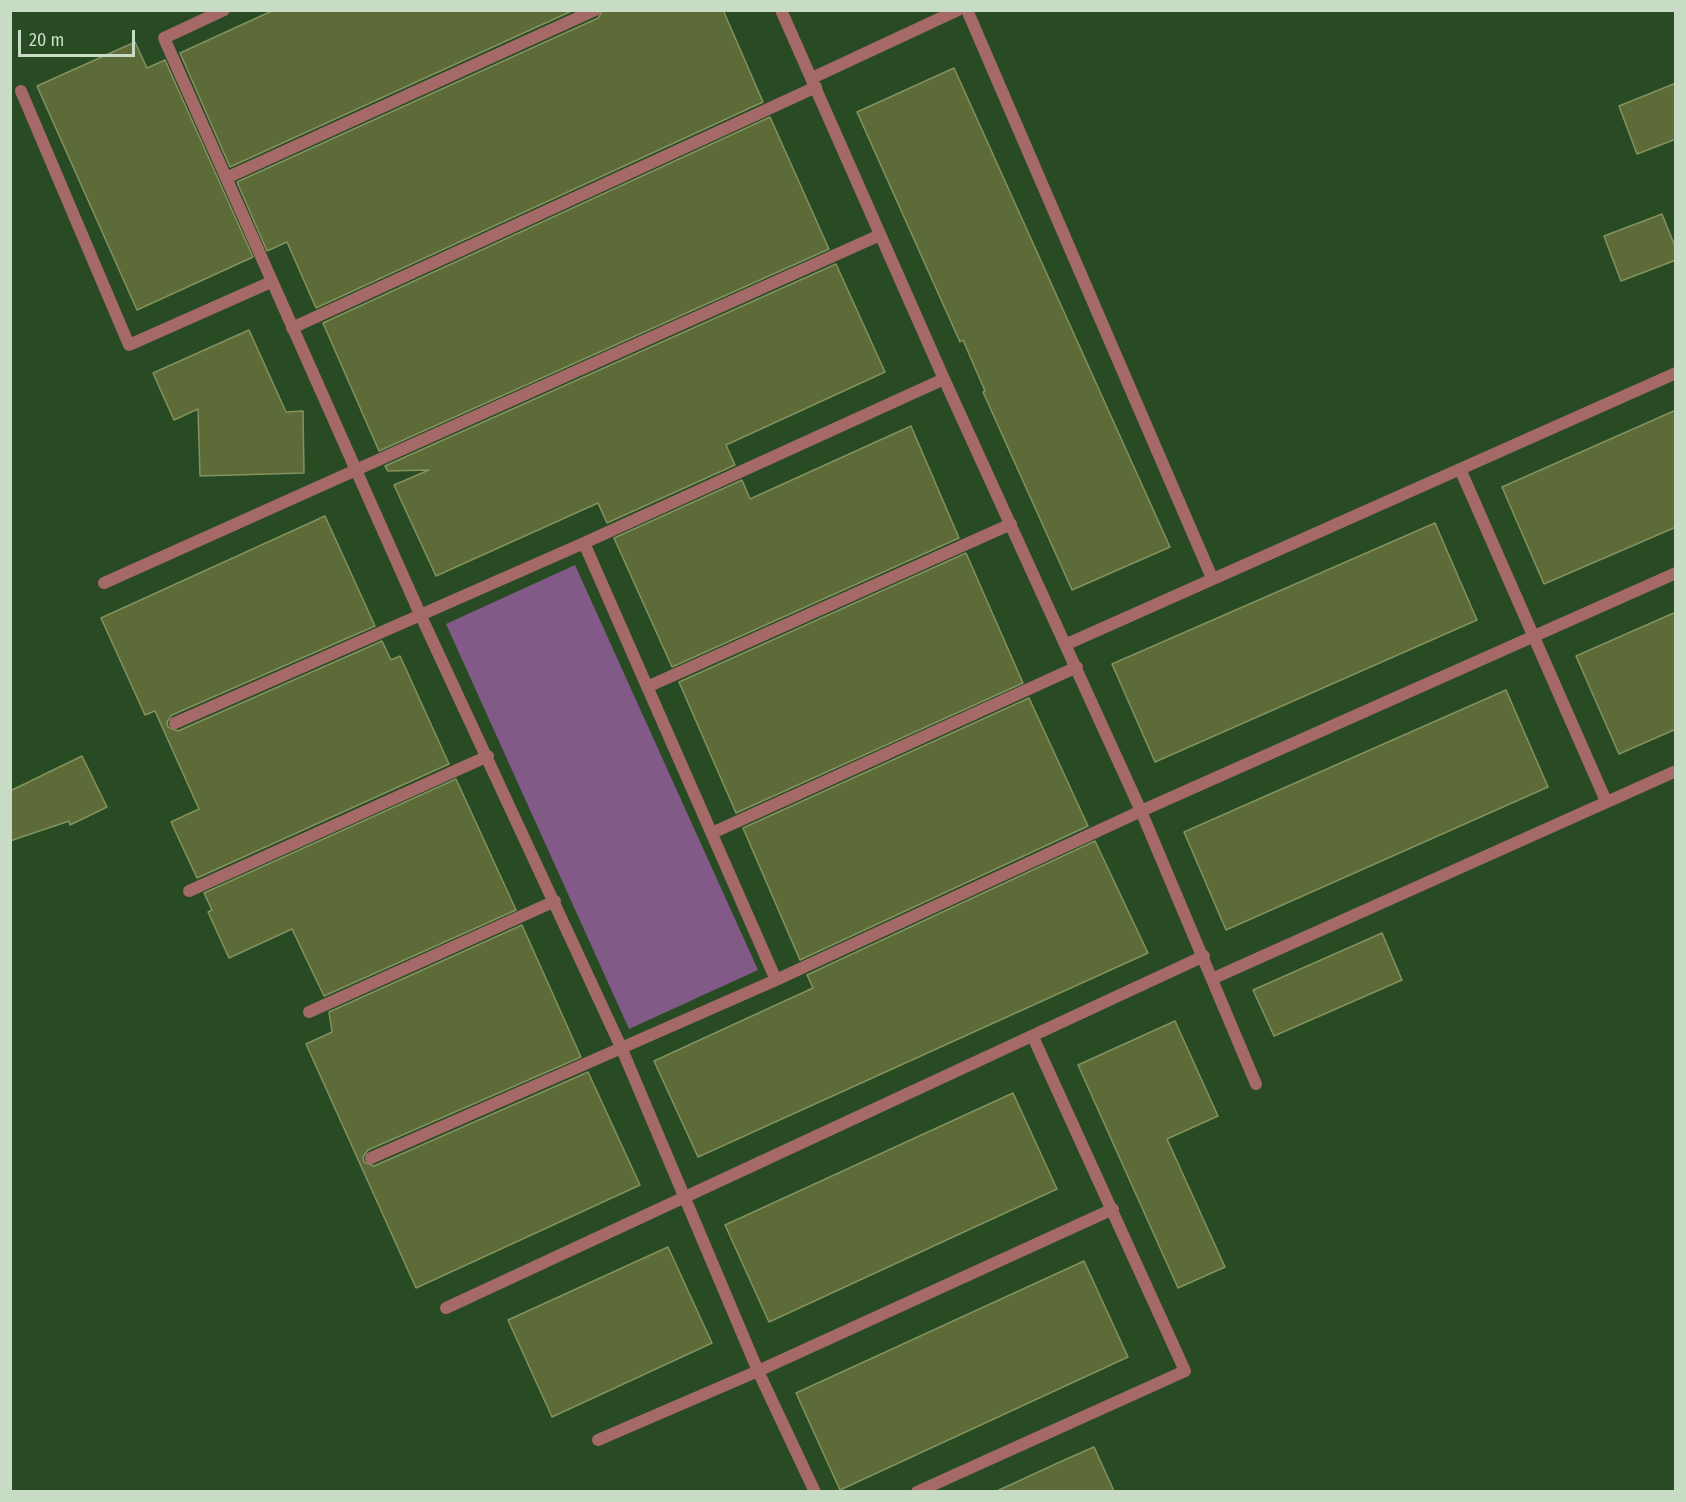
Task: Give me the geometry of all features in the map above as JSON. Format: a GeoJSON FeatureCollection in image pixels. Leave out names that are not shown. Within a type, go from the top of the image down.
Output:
{"type":"FeatureCollection","features":[{"type":"Feature","properties":{"kind":"street"},"geometry":{"type":"LineString","coordinates":[[224,10],[164,38],[420,614],[488,756],[621,1047],[758,1371],[815,1491]]}},
{"type":"Feature","properties":{"kind":"street"},"geometry":{"type":"LineString","coordinates":[[226,178],[595,10]]}},
{"type":"Feature","properties":{"kind":"street"},"geometry":{"type":"LineString","coordinates":[[782,10],[944,379],[1067,644],[1141,811],[1214,978],[1256,1084]]}},
{"type":"Feature","properties":{"kind":"street"},"geometry":{"type":"LineString","coordinates":[[292,328],[814,83],[958,10]]}},
{"type":"Feature","properties":{"kind":"street"},"geometry":{"type":"LineString","coordinates":[[968,10],[1212,578]]}},
{"type":"Feature","properties":{"kind":"street"},"geometry":{"type":"LineString","coordinates":[[21,91],[129,345],[272,282]]}},
{"type":"Feature","properties":{"kind":"street"},"geometry":{"type":"LineString","coordinates":[[104,583],[880,235]]}},
{"type":"Feature","properties":{"kind":"street"},"geometry":{"type":"LineString","coordinates":[[1067,644],[1676,373]]}},
{"type":"Feature","properties":{"kind":"street"},"geometry":{"type":"LineString","coordinates":[[176,723],[584,543],[944,379]]}},
{"type":"Feature","properties":{"kind":"street"},"geometry":{"type":"LineString","coordinates":[[1460,469],[1606,801]]}},
{"type":"Feature","properties":{"kind":"street"},"geometry":{"type":"LineString","coordinates":[[647,687],[1011,524]]}},
{"type":"Feature","properties":{"kind":"street"},"geometry":{"type":"LineString","coordinates":[[584,543],[776,980]]}},
{"type":"Feature","properties":{"kind":"street"},"geometry":{"type":"LineString","coordinates":[[371,1158],[776,980],[1141,811],[1676,573]]}},
{"type":"Feature","properties":{"kind":"street"},"geometry":{"type":"LineString","coordinates":[[712,833],[1077,667]]}},
{"type":"Feature","properties":{"kind":"street"},"geometry":{"type":"LineString","coordinates":[[189,891],[488,756]]}},
{"type":"Feature","properties":{"kind":"street"},"geometry":{"type":"LineString","coordinates":[[1214,978],[1676,771]]}},
{"type":"Feature","properties":{"kind":"street"},"geometry":{"type":"LineString","coordinates":[[309,1012],[555,901]]}},
{"type":"Feature","properties":{"kind":"street"},"geometry":{"type":"LineString","coordinates":[[446,1308],[1034,1037],[1204,956]]}},
{"type":"Feature","properties":{"kind":"street"},"geometry":{"type":"LineString","coordinates":[[917,1491],[1185,1371],[1034,1037]]}},
{"type":"Feature","properties":{"kind":"street"},"geometry":{"type":"LineString","coordinates":[[598,1440],[758,1371],[1113,1209]]}},
{"type":"Feature","properties":{"kind":"shaded area"},"geometry":{"type":"Polygon","coordinates":[[[575,565],[758,970],[629,1029],[446,624],[575,565]]]}},
{"type":"Feature","properties":{"kind":"building"},"geometry":{"type":"Polygon","coordinates":[[[274,10],[574,10],[230,167],[180,53],[274,10]]]}},
{"type":"Feature","properties":{"kind":"building"},"geometry":{"type":"Polygon","coordinates":[[[603,10],[723,10],[763,102],[316,308],[287,242],[267,251],[237,182],[598,18],[603,10]]]}},
{"type":"Feature","properties":{"kind":"building"},"geometry":{"type":"Polygon","coordinates":[[[135,42],[147,68],[165,60],[253,257],[137,310],[37,86],[135,42]]]}},
{"type":"Feature","properties":{"kind":"building"},"geometry":{"type":"Polygon","coordinates":[[[954,68],[1170,547],[1072,590],[983,392],[985,391],[963,340],[960,342],[857,112],[954,68]]]}},
{"type":"Feature","properties":{"kind":"building"},"geometry":{"type":"Polygon","coordinates":[[[1676,83],[1676,139],[1637,154],[1619,106],[1676,83]]]}},
{"type":"Feature","properties":{"kind":"building"},"geometry":{"type":"Polygon","coordinates":[[[770,117],[829,249],[379,451],[323,323],[770,117]]]}},
{"type":"Feature","properties":{"kind":"building"},"geometry":{"type":"Polygon","coordinates":[[[1662,214],[1676,249],[1676,260],[1621,281],[1604,236],[1662,214]]]}},
{"type":"Feature","properties":{"kind":"building"},"geometry":{"type":"Polygon","coordinates":[[[836,264],[885,372],[726,445],[735,465],[607,523],[598,503],[436,576],[394,485],[429,470],[388,471],[385,466],[836,264]]]}},
{"type":"Feature","properties":{"kind":"building"},"geometry":{"type":"Polygon","coordinates":[[[249,330],[286,412],[303,411],[304,473],[200,476],[198,409],[174,420],[153,373],[249,330]]]}},
{"type":"Feature","properties":{"kind":"building"},"geometry":{"type":"Polygon","coordinates":[[[1676,410],[1676,527],[1544,584],[1502,487],[1676,410]]]}},
{"type":"Feature","properties":{"kind":"building"},"geometry":{"type":"Polygon","coordinates":[[[911,426],[959,538],[672,667],[614,538],[742,480],[750,499],[911,426]]]}},
{"type":"Feature","properties":{"kind":"building"},"geometry":{"type":"Polygon","coordinates":[[[325,516],[375,626],[172,715],[167,722],[168,727],[178,731],[382,641],[391,660],[400,656],[449,764],[197,878],[171,822],[199,809],[155,711],[145,715],[101,618],[325,516]]]}},
{"type":"Feature","properties":{"kind":"building"},"geometry":{"type":"Polygon","coordinates":[[[1435,523],[1477,620],[1155,762],[1112,664],[1435,523]]]}},
{"type":"Feature","properties":{"kind":"building"},"geometry":{"type":"Polygon","coordinates":[[[966,553],[1023,683],[736,813],[679,682],[966,553]]]}},
{"type":"Feature","properties":{"kind":"building"},"geometry":{"type":"Polygon","coordinates":[[[1676,612],[1676,729],[1619,754],[1576,656],[1676,612]]]}},
{"type":"Feature","properties":{"kind":"building"},"geometry":{"type":"Polygon","coordinates":[[[1506,690],[1548,787],[1226,930],[1184,832],[1506,690]]]}},
{"type":"Feature","properties":{"kind":"building"},"geometry":{"type":"Polygon","coordinates":[[[1029,698],[1088,826],[800,960],[743,828],[1029,698]]]}},
{"type":"Feature","properties":{"kind":"building"},"geometry":{"type":"Polygon","coordinates":[[[82,756],[107,807],[70,825],[69,821],[10,841],[10,791],[82,756]]]}},
{"type":"Feature","properties":{"kind":"building"},"geometry":{"type":"Polygon","coordinates":[[[456,779],[516,910],[324,996],[292,929],[229,958],[208,912],[212,910],[204,893],[456,779]]]}},
{"type":"Feature","properties":{"kind":"building"},"geometry":{"type":"Polygon","coordinates":[[[1095,841],[1148,953],[698,1157],[654,1061],[813,988],[807,975],[1095,841]]]}},
{"type":"Feature","properties":{"kind":"building"},"geometry":{"type":"Polygon","coordinates":[[[522,925],[581,1057],[368,1150],[363,1157],[364,1162],[374,1166],[588,1072],[640,1185],[416,1288],[306,1044],[332,1032],[329,1012],[522,925]]]}},
{"type":"Feature","properties":{"kind":"building"},"geometry":{"type":"Polygon","coordinates":[[[1382,933],[1402,980],[1274,1036],[1253,990],[1382,933]]]}},
{"type":"Feature","properties":{"kind":"building"},"geometry":{"type":"Polygon","coordinates":[[[1175,1021],[1218,1116],[1167,1139],[1225,1267],[1178,1288],[1078,1065],[1175,1021]]]}},
{"type":"Feature","properties":{"kind":"building"},"geometry":{"type":"Polygon","coordinates":[[[1013,1093],[1057,1189],[769,1322],[725,1225],[1013,1093]]]}},
{"type":"Feature","properties":{"kind":"building"},"geometry":{"type":"Polygon","coordinates":[[[668,1247],[712,1343],[552,1417],[508,1320],[668,1247]]]}},
{"type":"Feature","properties":{"kind":"building"},"geometry":{"type":"Polygon","coordinates":[[[1084,1261],[1128,1357],[840,1490],[796,1393],[1084,1261]]]}},
{"type":"Feature","properties":{"kind":"building"},"geometry":{"type":"Polygon","coordinates":[[[1094,1447],[1114,1491],[997,1491],[1062,1461],[1094,1447]]]}}]}
